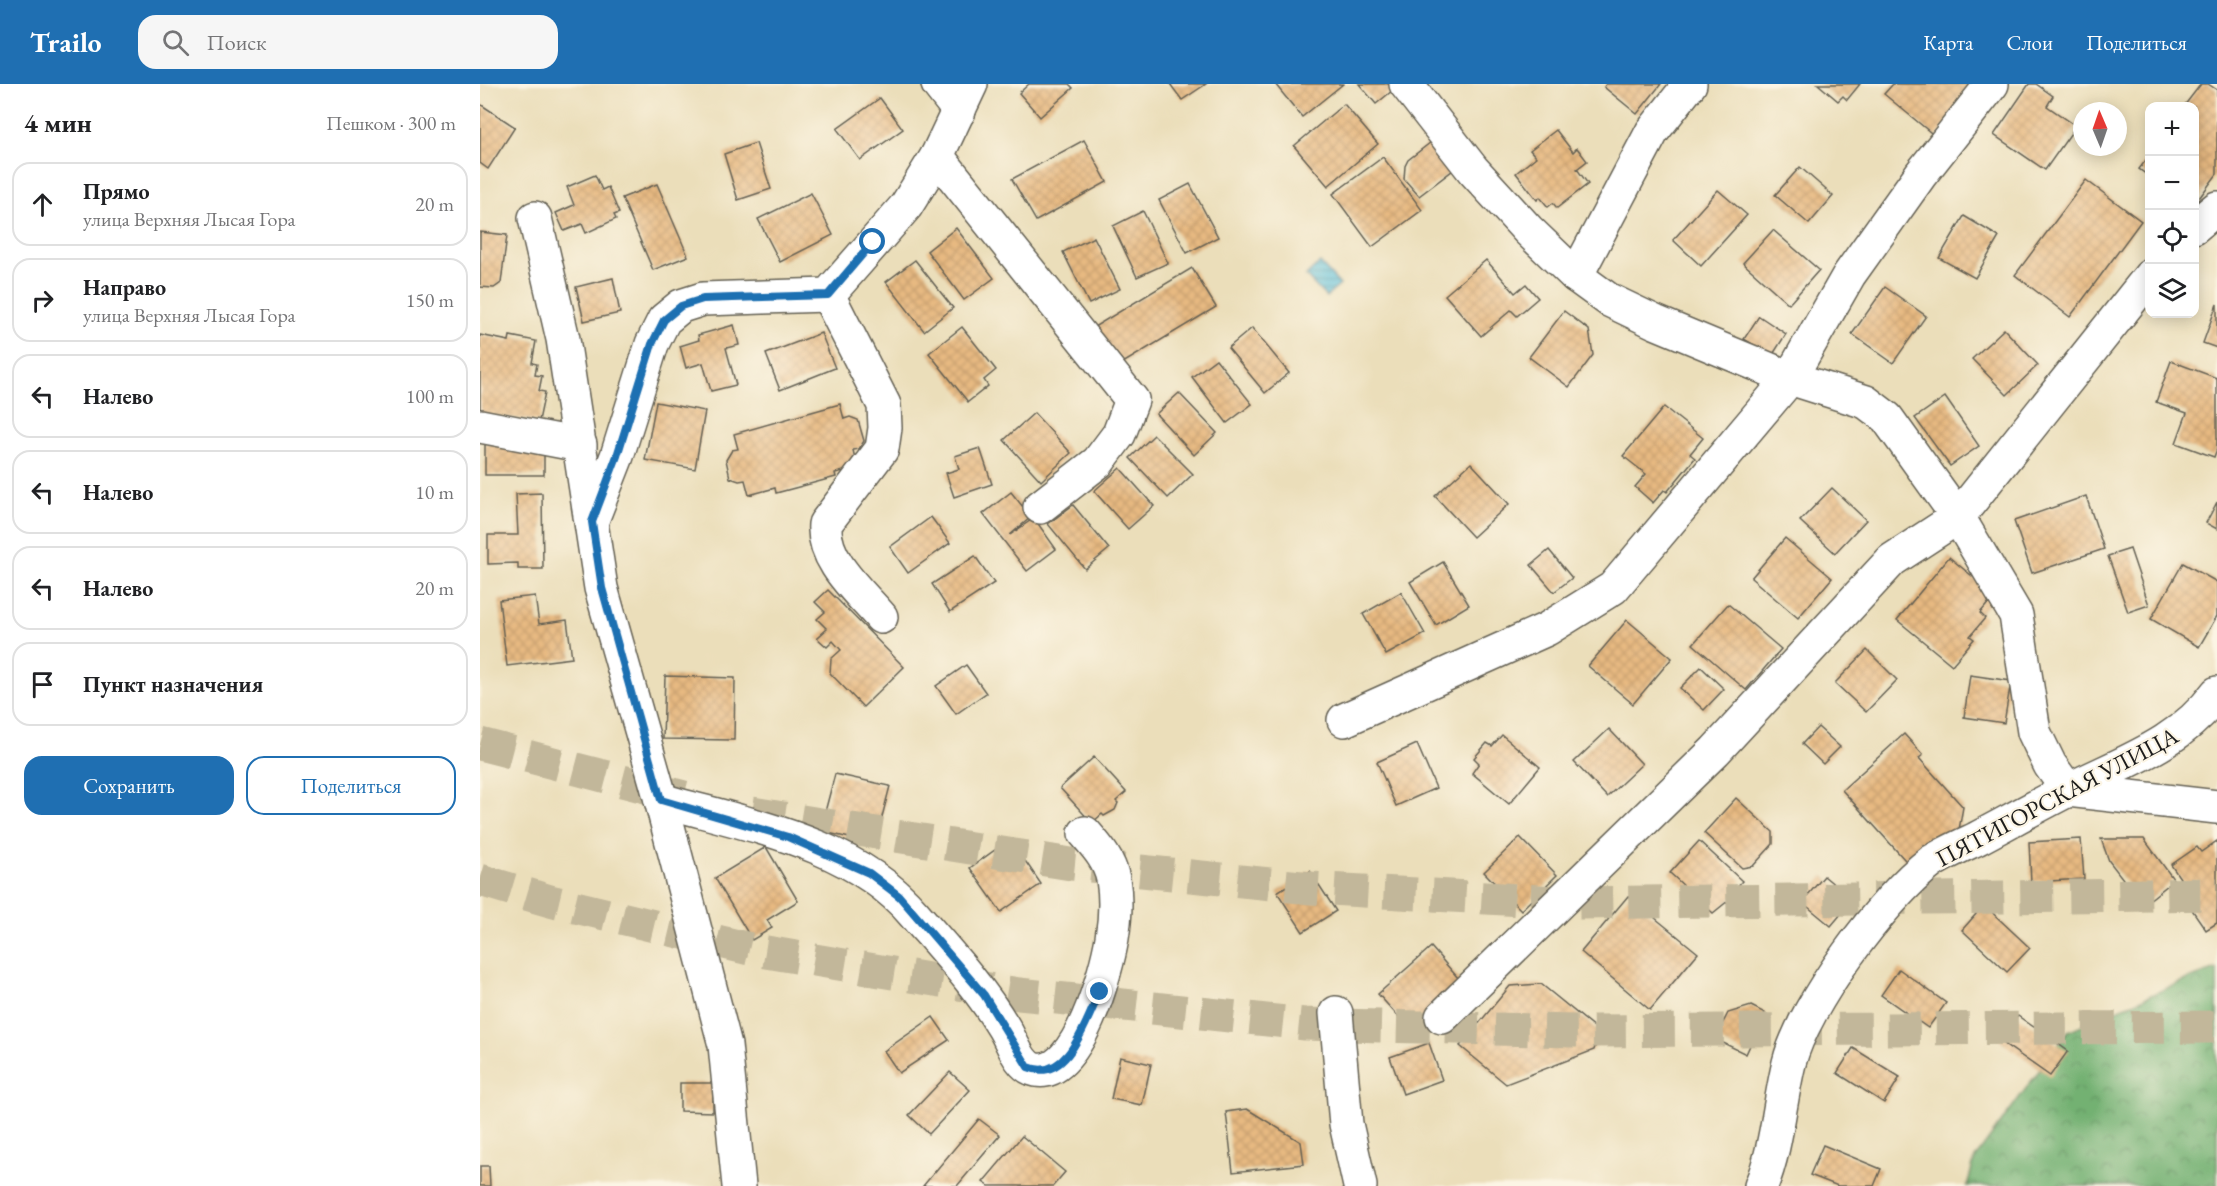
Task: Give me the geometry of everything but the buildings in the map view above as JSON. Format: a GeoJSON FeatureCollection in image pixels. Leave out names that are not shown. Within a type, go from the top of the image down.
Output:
{"type":"FeatureCollection","features":[{"type":"Feature","properties":{"kind":"street"},"geometry":{"type":"LineString","coordinates":[[592,522],[617,456],[652,344],[664,320],[681,306],[703,299],[828,295],[906,206],[937,156],[965,98],[938,84]]}},
{"type":"Feature","properties":{"kind":"street"},"geometry":{"type":"LineString","coordinates":[[1406,84],[1473,170],[1528,230],[1576,276],[1609,300],[1655,322],[1790,378],[1866,402],[1887,418],[1959,517],[2016,615],[2034,732],[2050,765],[2068,790],[2217,807]]}},
{"type":"Feature","properties":{"kind":"street"},"geometry":{"type":"LineString","coordinates":[[1576,276],[1652,132],[1690,84]]}},
{"type":"Feature","properties":{"kind":"street"},"geometry":{"type":"LineString","coordinates":[[1344,720],[1547,629],[1613,588],[1790,378],[1849,275],[1921,174],[1992,84]]}},
{"type":"Feature","properties":{"kind":"street"},"geometry":{"type":"LineString","coordinates":[[937,156],[1132,399],[1119,434],[1098,462],[1040,507]]}},
{"type":"Feature","properties":{"kind":"street"},"geometry":{"type":"LineString","coordinates":[[2199,223],[2217,208]]}},
{"type":"Feature","properties":{"kind":"street"},"geometry":{"type":"LineString","coordinates":[[535,218],[563,339],[602,588],[661,800],[725,1045],[740,1186]]}},
{"type":"Feature","properties":{"kind":"street"},"geometry":{"type":"LineString","coordinates":[[1442,1017],[1715,752],[1892,560],[1959,517],[2145,282]]}},
{"type":"Feature","properties":{"kind":"street"},"geometry":{"type":"LineString","coordinates":[[828,295],[884,405],[885,428],[882,449],[825,524],[824,536],[827,549],[835,562],[881,617]]}},
{"type":"Feature","properties":{"kind":"street"},"geometry":{"type":"LineString","coordinates":[[480,426],[580,445]]}},
{"type":"Feature","properties":{"kind":"street","name":"ПЯТИГОРСКАЯ УЛИЦА"},"geometry":{"type":"LineString","coordinates":[[1761,1186],[1769,1165],[1797,1034],[1845,957],[1887,905],[1931,862],[2068,790],[2154,749],[2181,732],[2205,710],[2217,693]]}},
{"type":"Feature","properties":{"kind":"street"},"geometry":{"type":"LineString","coordinates":[[661,800],[788,837],[869,873],[899,896],[976,986],[1019,1056],[1028,1067],[1037,1071],[1052,1069],[1068,1058],[1100,992],[1112,937],[1113,879],[1107,860],[1085,833]]}},
{"type":"Feature","properties":{"kind":"street"},"geometry":{"type":"LineString","coordinates":[[1336,1012],[1346,1124],[1360,1186]]}},
{"type":"Feature","properties":{"kind":"green space"},"geometry":{"type":"Polygon","coordinates":[[[2217,969],[2217,1186],[1967,1186],[1975,1158],[2068,1031],[2188,979],[2217,969]]]}},
{"type":"Feature","properties":{"kind":"water"},"geometry":{"type":"Polygon","coordinates":[[[1320,263],[1340,285],[1326,297],[1306,276],[1320,263]]]}},
{"type":"Feature","properties":{"kind":"tunnel"},"geometry":{"type":"LineString","coordinates":[[480,744],[684,797]]}},
{"type":"Feature","properties":{"kind":"tunnel"},"geometry":{"type":"LineString","coordinates":[[752,813],[1071,864],[1311,888],[1574,903],[2217,894]]}},
{"type":"Feature","properties":{"kind":"tunnel"},"geometry":{"type":"LineString","coordinates":[[480,880],[550,901],[754,950],[1019,994],[1305,1024],[1573,1031],[2217,1027]]}},
{"type":"Feature","properties":{"kind":"route"},"geometry":{"type":"LineString","coordinates":[[873,242],[828,295],[703,299],[681,306],[664,320],[652,344],[617,456],[592,522],[602,588],[650,764],[661,800],[788,837],[869,873],[899,896],[984,995],[1019,1056],[1028,1067],[1037,1071],[1052,1069],[1068,1058],[1100,992]]}}]}
